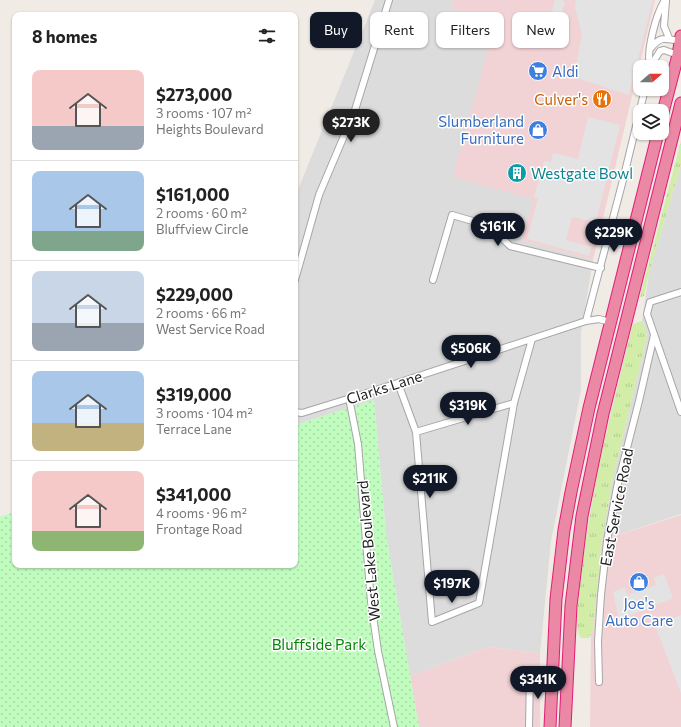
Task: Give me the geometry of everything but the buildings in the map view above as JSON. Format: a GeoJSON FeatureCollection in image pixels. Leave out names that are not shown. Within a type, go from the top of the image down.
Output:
{"type":"FeatureCollection","features":[{"type":"Feature","properties":{"kind":"highway"},"geometry":{"type":"LineString","coordinates":[[665,104],[678,55],[677,38]]}},
{"type":"Feature","properties":{"kind":"highway"},"geometry":{"type":"LineString","coordinates":[[565,727],[571,606],[581,523],[599,433],[681,103]]}},
{"type":"Feature","properties":{"kind":"highway"},"geometry":{"type":"LineString","coordinates":[[550,727],[554,640],[564,530],[580,450],[610,322],[656,140]]}},
{"type":"Feature","properties":{"kind":"highway"},"geometry":{"type":"LineString","coordinates":[[610,322],[619,333],[621,345]]}},
{"type":"Feature","properties":{"kind":"street"},"geometry":{"type":"LineString","coordinates":[[298,269],[319,195],[355,110],[389,0]]}},
{"type":"Feature","properties":{"kind":"street"},"geometry":{"type":"LineString","coordinates":[[666,0],[664,26],[677,38]]}},
{"type":"Feature","properties":{"kind":"street"},"geometry":{"type":"LineString","coordinates":[[648,60],[658,13],[666,0]]}},
{"type":"Feature","properties":{"kind":"street"},"geometry":{"type":"LineString","coordinates":[[650,49],[658,41],[677,38]]}},
{"type":"Feature","properties":{"kind":"street"},"geometry":{"type":"LineString","coordinates":[[654,60],[660,51],[664,50],[678,55]]}},
{"type":"Feature","properties":{"kind":"street"},"geometry":{"type":"LineString","coordinates":[[586,321],[601,268],[642,96]]}},
{"type":"Feature","properties":{"kind":"street"},"geometry":{"type":"LineString","coordinates":[[433,280],[452,215],[490,226],[510,246],[601,268]]}},
{"type":"Feature","properties":{"kind":"street"},"geometry":{"type":"LineString","coordinates":[[681,292],[650,302],[647,314],[681,412]]}},
{"type":"Feature","properties":{"kind":"street","name":"Clarks Lane"},"geometry":{"type":"LineString","coordinates":[[298,412],[302,413],[398,383],[586,321],[599,319],[610,322]]}},
{"type":"Feature","properties":{"kind":"street","name":"East Service Road"},"geometry":{"type":"LineString","coordinates":[[599,682],[598,634],[607,541],[617,487],[654,336]]}},
{"type":"Feature","properties":{"kind":"street"},"geometry":{"type":"LineString","coordinates":[[398,383],[416,432],[432,622],[479,604],[514,403],[532,339]]}},
{"type":"Feature","properties":{"kind":"street","name":"West Lake Boulevard"},"geometry":{"type":"LineString","coordinates":[[349,398],[358,444],[371,602],[378,651],[394,727]]}},
{"type":"Feature","properties":{"kind":"street"},"geometry":{"type":"LineString","coordinates":[[416,432],[514,403]]}},
{"type":"Feature","properties":{"kind":"street"},"geometry":{"type":"LineString","coordinates":[[529,727],[530,672]]}},
{"type":"Feature","properties":{"kind":"shaded area"},"geometry":{"type":"Polygon","coordinates":[[[375,0],[453,0],[451,8],[466,12],[436,12],[436,48],[489,48],[454,177],[534,197],[522,240],[593,260],[581,332],[581,390],[551,541],[540,653],[488,647],[410,676],[386,534],[374,400],[298,424],[298,190],[356,48],[362,48],[362,32],[370,12],[370,48],[428,48],[428,12],[370,12],[375,0]]]}},
{"type":"Feature","properties":{"kind":"shaded area"},"geometry":{"type":"Polygon","coordinates":[[[453,0],[655,0],[641,60],[633,60],[633,92],[593,260],[522,240],[533,199],[453,177],[488,48],[504,48],[504,12],[466,12],[451,8],[453,0]]]}},
{"type":"Feature","properties":{"kind":"shaded area"},"geometry":{"type":"Polygon","coordinates":[[[555,0],[565,2],[562,11],[564,12],[552,12],[555,0]]]}},
{"type":"Feature","properties":{"kind":"shaded area"},"geometry":{"type":"Polygon","coordinates":[[[576,0],[653,0],[638,60],[633,60],[633,79],[629,95],[574,77],[582,34],[575,7],[576,0]]]}},
{"type":"Feature","properties":{"kind":"shaded area"},"geometry":{"type":"Polygon","coordinates":[[[588,117],[620,125],[596,222],[572,217],[566,240],[591,247],[589,256],[527,239],[538,198],[534,197],[544,161],[551,162],[553,153],[578,159],[588,117]]]}},
{"type":"Feature","properties":{"kind":"shaded area"},"geometry":{"type":"Polygon","coordinates":[[[681,164],[681,514],[602,540],[612,482],[647,336],[642,321],[649,273],[681,164]]]}},
{"type":"Feature","properties":{"kind":"shaded area"},"geometry":{"type":"Polygon","coordinates":[[[681,515],[681,727],[590,727],[591,634],[593,630],[602,540],[681,515]]]}},
{"type":"Feature","properties":{"kind":"shaded area"},"geometry":{"type":"Polygon","coordinates":[[[664,574],[673,598],[619,620],[613,592],[624,587],[628,595],[656,585],[654,578],[664,574]]]}},
{"type":"Feature","properties":{"kind":"shaded area"},"geometry":{"type":"Polygon","coordinates":[[[681,615],[681,693],[655,625],[681,615]]]}},
{"type":"Feature","properties":{"kind":"shaded area"},"geometry":{"type":"Polygon","coordinates":[[[488,647],[540,653],[540,727],[419,727],[410,676],[488,647]]]}},
{"type":"Feature","properties":{"kind":"green space"},"geometry":{"type":"Polygon","coordinates":[[[681,141],[681,164],[649,273],[644,296],[640,297],[681,141]]]}},
{"type":"Feature","properties":{"kind":"green space"},"geometry":{"type":"Polygon","coordinates":[[[642,321],[647,336],[612,482],[602,540],[593,630],[589,638],[581,638],[577,627],[578,607],[584,554],[595,488],[609,422],[633,324],[642,321]]]}},
{"type":"Feature","properties":{"kind":"green space","name":"Bluffside Park"},"geometry":{"type":"Polygon","coordinates":[[[374,400],[386,534],[419,727],[0,727],[0,517],[12,513],[12,568],[298,568],[298,424],[374,400]]]}},
{"type":"Feature","properties":{"kind":"place","name":"Aldi"},"geometry":{"type":"Point","coordinates":[538,71]}},
{"type":"Feature","properties":{"kind":"place","name":"Culver's"},"geometry":{"type":"Point","coordinates":[602,99]}},
{"type":"Feature","properties":{"kind":"place","name":"Slumberland Furniture"},"geometry":{"type":"Point","coordinates":[538,130]}},
{"type":"Feature","properties":{"kind":"place","name":"Westgate Bowl"},"geometry":{"type":"Point","coordinates":[517,173]}},
{"type":"Feature","properties":{"kind":"place","name":"Joe's Auto Care"},"geometry":{"type":"Point","coordinates":[639,582]}}]}
